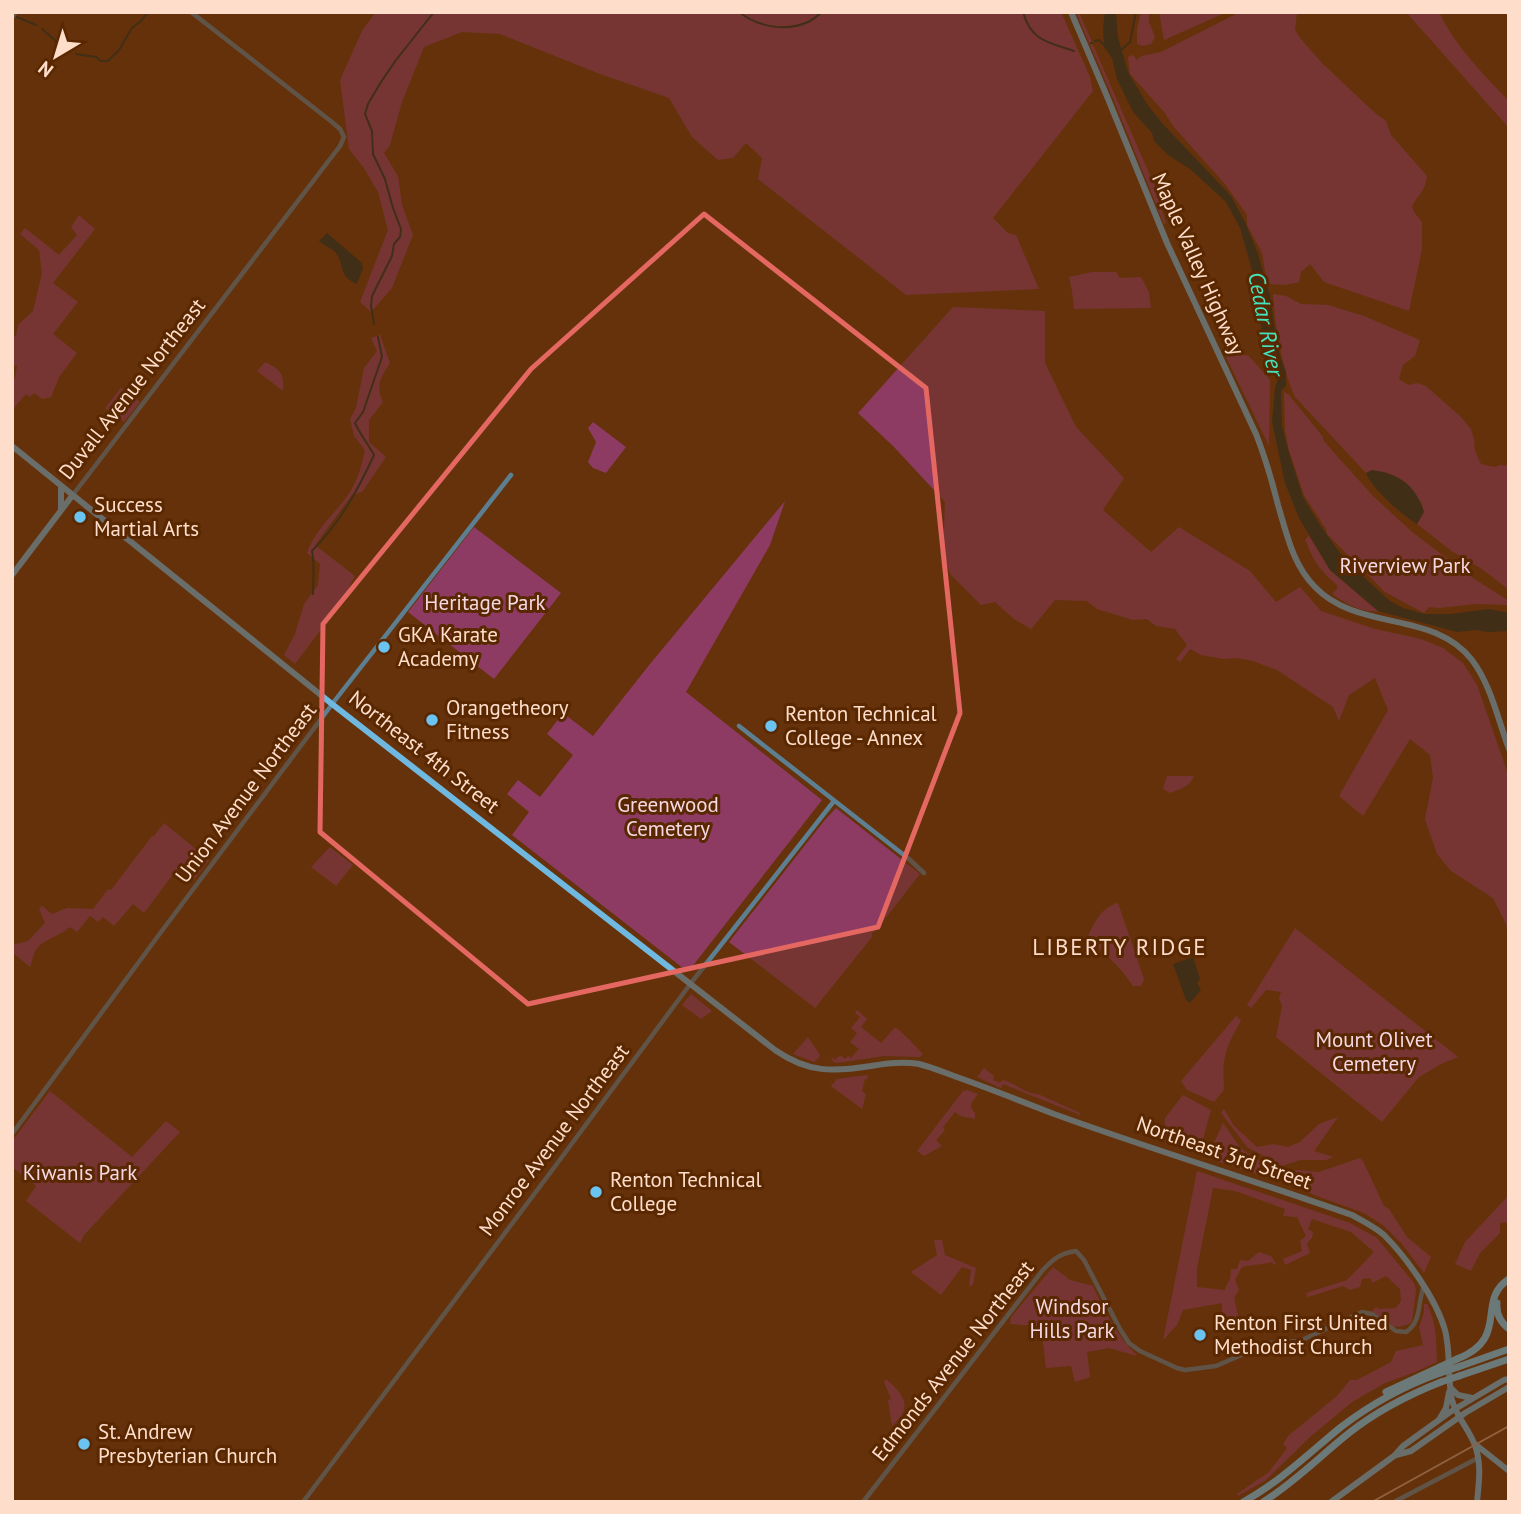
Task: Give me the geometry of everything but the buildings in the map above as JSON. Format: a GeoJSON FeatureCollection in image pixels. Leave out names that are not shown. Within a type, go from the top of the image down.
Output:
{"type":"FeatureCollection","features":[{"type":"Feature","properties":{"kind":"highway"},"geometry":{"type":"LineString","coordinates":[[1509,1281],[1500,1292],[1496,1308],[1500,1319],[1509,1329]]}},
{"type":"Feature","properties":{"kind":"highway"},"geometry":{"type":"LineString","coordinates":[[1458,1363],[1484,1340],[1489,1330],[1494,1296],[1499,1287],[1509,1281]]}},
{"type":"Feature","properties":{"kind":"highway"},"geometry":{"type":"LineString","coordinates":[[1243,1502],[1283,1477],[1357,1416],[1397,1391],[1458,1363],[1509,1349]]}},
{"type":"Feature","properties":{"kind":"highway"},"geometry":{"type":"LineString","coordinates":[[1264,1502],[1369,1419],[1409,1396],[1441,1382],[1509,1359]]}},
{"type":"Feature","properties":{"kind":"main road","name":"Maple Valley Highway"},"geometry":{"type":"LineString","coordinates":[[1071,12],[1167,243],[1256,434],[1289,543],[1298,564],[1314,587],[1336,604],[1367,616],[1427,630],[1448,639],[1466,653],[1485,682],[1509,749]]}},
{"type":"Feature","properties":{"kind":"main road","name":"Northeast 4th Street"},"geometry":{"type":"LineString","coordinates":[[12,446],[332,704],[783,1056],[804,1066],[824,1070]]}},
{"type":"Feature","properties":{"kind":"main road"},"geometry":{"type":"LineString","coordinates":[[61,486],[61,511],[82,503]]}},
{"type":"Feature","properties":{"kind":"main road","name":"Duvall Avenue Northeast"},"geometry":{"type":"LineString","coordinates":[[12,575],[72,496]]}},
{"type":"Feature","properties":{"kind":"main road","name":"Northeast 3rd Street"},"geometry":{"type":"LineString","coordinates":[[824,1070],[842,1070],[890,1062],[920,1064],[1055,1114],[1352,1215],[1375,1228],[1384,1235],[1424,1285],[1436,1307],[1445,1330],[1453,1404],[1475,1444]]}},
{"type":"Feature","properties":{"kind":"main road"},"geometry":{"type":"LineString","coordinates":[[1331,1502],[1455,1408],[1509,1379]]}},
{"type":"Feature","properties":{"kind":"main road"},"geometry":{"type":"LineString","coordinates":[[1450,1386],[1458,1395],[1472,1398]]}},
{"type":"Feature","properties":{"kind":"main road"},"geometry":{"type":"LineString","coordinates":[[1437,1421],[1446,1408],[1450,1386]]}},
{"type":"Feature","properties":{"kind":"main road"},"geometry":{"type":"LineString","coordinates":[[1394,1456],[1411,1451],[1447,1424],[1509,1387]]}},
{"type":"Feature","properties":{"kind":"main road"},"geometry":{"type":"LineString","coordinates":[[1447,1424],[1466,1429],[1469,1413],[1476,1406]]}},
{"type":"Feature","properties":{"kind":"main road"},"geometry":{"type":"LineString","coordinates":[[1475,1444],[1480,1475],[1476,1502]]}},
{"type":"Feature","properties":{"kind":"main road"},"geometry":{"type":"LineString","coordinates":[[1475,1444],[1509,1471]]}},
{"type":"Feature","properties":{"kind":"street"},"geometry":{"type":"LineString","coordinates":[[12,18],[16,12]]}},
{"type":"Feature","properties":{"kind":"street","name":"Duvall Avenue Northeast"},"geometry":{"type":"LineString","coordinates":[[72,496],[281,225],[344,137],[340,130],[315,108],[191,12]]}},
{"type":"Feature","properties":{"kind":"street","name":"Union Avenue Northeast"},"geometry":{"type":"LineString","coordinates":[[12,1134],[332,704],[511,475]]}},
{"type":"Feature","properties":{"kind":"street"},"geometry":{"type":"LineString","coordinates":[[739,726],[924,873]]}},
{"type":"Feature","properties":{"kind":"street","name":"Monroe Avenue Northeast"},"geometry":{"type":"LineString","coordinates":[[303,1502],[691,983],[834,801]]}},
{"type":"Feature","properties":{"kind":"street","name":"Edmonds Avenue Northeast"},"geometry":{"type":"LineString","coordinates":[[863,1502],[1042,1271],[1057,1256],[1067,1252],[1076,1251],[1084,1259],[1124,1336],[1140,1351],[1185,1370],[1225,1363],[1269,1343],[1300,1341],[1362,1312],[1372,1314],[1396,1331],[1406,1332],[1416,1321],[1424,1285]]}},
{"type":"Feature","properties":{"kind":"street"},"geometry":{"type":"LineString","coordinates":[[1394,1502],[1478,1458]]}},
{"type":"Feature","properties":{"kind":"highlighted area"},"geometry":{"type":"Polygon","coordinates":[[[704,214],[926,388],[960,713],[878,927],[528,1004],[320,832],[323,624],[531,369],[704,214]]]}},
{"type":"Feature","properties":{"kind":"green space"},"geometry":{"type":"Polygon","coordinates":[[[376,12],[1061,12],[1090,77],[1093,91],[993,218],[1008,233],[1016,235],[1039,289],[906,295],[758,179],[762,158],[746,143],[733,158],[718,160],[692,137],[669,98],[500,34],[462,32],[424,47],[402,102],[390,145],[384,153],[398,176],[402,205],[413,235],[392,288],[371,312],[360,302],[388,230],[378,192],[349,149],[340,80],[363,29],[376,12]]]}},
{"type":"Feature","properties":{"kind":"green space"},"geometry":{"type":"Polygon","coordinates":[[[1076,12],[1079,12],[1092,42],[1090,43],[1160,198],[1166,223],[1164,224],[1115,103],[1076,12]]]}},
{"type":"Feature","properties":{"kind":"green space"},"geometry":{"type":"Polygon","coordinates":[[[1141,12],[1149,12],[1149,22],[1155,37],[1151,44],[1143,46],[1137,44],[1141,12]]]}},
{"type":"Feature","properties":{"kind":"green space"},"geometry":{"type":"Polygon","coordinates":[[[1159,12],[1227,12],[1164,40],[1159,12]]]}},
{"type":"Feature","properties":{"kind":"green space"},"geometry":{"type":"Polygon","coordinates":[[[1240,12],[1297,12],[1295,30],[1300,38],[1322,63],[1386,121],[1391,135],[1427,176],[1423,189],[1412,206],[1422,222],[1422,249],[1409,311],[1324,282],[1310,264],[1301,272],[1299,282],[1269,284],[1262,253],[1247,225],[1247,215],[1225,184],[1130,74],[1128,57],[1133,55],[1137,60],[1141,56],[1161,52],[1240,12]]]}},
{"type":"Feature","properties":{"kind":"green space"},"geometry":{"type":"Polygon","coordinates":[[[1406,12],[1439,12],[1461,48],[1509,101],[1509,128],[1406,12]]]}},
{"type":"Feature","properties":{"kind":"green space"},"geometry":{"type":"Polygon","coordinates":[[[79,215],[95,229],[53,283],[78,302],[53,334],[77,353],[59,377],[51,397],[42,399],[34,393],[30,397],[26,394],[12,410],[12,381],[17,366],[12,364],[12,335],[16,336],[18,325],[33,311],[42,273],[39,250],[20,234],[25,228],[59,255],[77,235],[71,227],[79,215]]]}},
{"type":"Feature","properties":{"kind":"green space"},"geometry":{"type":"Polygon","coordinates":[[[1092,272],[1116,272],[1120,278],[1141,277],[1149,292],[1151,308],[1074,309],[1069,277],[1092,272]]]}},
{"type":"Feature","properties":{"kind":"green space"},"geometry":{"type":"Polygon","coordinates":[[[1273,294],[1286,296],[1301,304],[1328,305],[1364,316],[1420,340],[1415,356],[1403,365],[1399,379],[1408,385],[1417,383],[1426,386],[1461,417],[1471,429],[1475,451],[1481,464],[1509,466],[1509,590],[1417,524],[1424,512],[1421,502],[1372,470],[1366,473],[1295,397],[1280,347],[1273,294]]]}},
{"type":"Feature","properties":{"kind":"green space"},"geometry":{"type":"Polygon","coordinates":[[[953,307],[1045,311],[1045,363],[1076,427],[1124,478],[1103,510],[1151,552],[1179,527],[1250,571],[1276,602],[1300,587],[1321,611],[1375,629],[1421,639],[1443,648],[1463,663],[1477,685],[1509,777],[1509,940],[1506,924],[1493,898],[1451,871],[1437,854],[1425,819],[1433,778],[1430,755],[1410,739],[1363,816],[1339,796],[1388,710],[1375,678],[1349,695],[1339,721],[1333,707],[1277,670],[1253,661],[1201,655],[1190,649],[1180,662],[1176,659],[1187,645],[1175,629],[1156,626],[1147,619],[1133,620],[1097,609],[1087,601],[1055,600],[1031,629],[1014,619],[995,602],[981,605],[950,574],[943,552],[945,502],[858,413],[953,307]]]}},
{"type":"Feature","properties":{"kind":"green space"},"geometry":{"type":"Polygon","coordinates":[[[380,335],[390,363],[380,381],[379,391],[383,402],[369,420],[369,442],[386,457],[362,492],[352,495],[315,545],[355,576],[341,603],[295,664],[284,655],[295,634],[304,604],[318,585],[320,564],[307,553],[320,529],[350,492],[359,472],[365,450],[354,436],[350,419],[356,408],[364,368],[377,351],[371,338],[380,335]]]}},
{"type":"Feature","properties":{"kind":"green space"},"geometry":{"type":"Polygon","coordinates":[[[1231,352],[1249,356],[1270,380],[1269,446],[1226,357],[1231,352]]]}},
{"type":"Feature","properties":{"kind":"green space"},"geometry":{"type":"Polygon","coordinates":[[[265,362],[280,373],[283,391],[257,371],[265,362]]]}},
{"type":"Feature","properties":{"kind":"green space"},"geometry":{"type":"Polygon","coordinates":[[[121,388],[140,402],[124,422],[105,408],[121,388]]]}},
{"type":"Feature","properties":{"kind":"green space","name":"Riverview Park"},"geometry":{"type":"Polygon","coordinates":[[[1284,392],[1373,496],[1412,532],[1473,578],[1509,601],[1509,605],[1429,607],[1424,613],[1385,592],[1327,534],[1304,495],[1285,430],[1284,392]]]}},
{"type":"Feature","properties":{"kind":"green space"},"geometry":{"type":"Polygon","coordinates":[[[593,422],[626,447],[606,473],[593,468],[588,462],[596,442],[588,428],[593,422]]]}},
{"type":"Feature","properties":{"kind":"green space","name":"Greenwood Cemetery"},"geometry":{"type":"Polygon","coordinates":[[[785,501],[770,545],[686,692],[822,800],[688,972],[512,835],[529,812],[507,794],[518,780],[540,797],[573,755],[547,734],[563,713],[593,736],[785,501]]]}},
{"type":"Feature","properties":{"kind":"green space","name":"Heritage Park"},"geometry":{"type":"Polygon","coordinates":[[[474,527],[561,593],[494,679],[408,612],[474,527]]]}},
{"type":"Feature","properties":{"kind":"green space"},"geometry":{"type":"Polygon","coordinates":[[[1309,536],[1330,570],[1378,611],[1359,609],[1332,594],[1337,585],[1315,561],[1305,540],[1309,536]]]}},
{"type":"Feature","properties":{"kind":"green space"},"geometry":{"type":"Polygon","coordinates":[[[1167,776],[1194,776],[1187,785],[1170,793],[1163,789],[1167,776]]]}},
{"type":"Feature","properties":{"kind":"green space"},"geometry":{"type":"Polygon","coordinates":[[[836,808],[920,874],[815,1008],[729,942],[836,808]]]}},
{"type":"Feature","properties":{"kind":"green space"},"geometry":{"type":"Polygon","coordinates":[[[164,823],[209,860],[193,881],[177,869],[144,913],[133,904],[114,926],[103,917],[98,922],[90,916],[77,932],[70,927],[39,946],[30,967],[12,952],[12,945],[28,941],[45,923],[39,909],[42,906],[52,914],[67,908],[93,909],[164,823]]]}},
{"type":"Feature","properties":{"kind":"green space"},"geometry":{"type":"Polygon","coordinates":[[[330,847],[353,865],[336,886],[311,867],[330,847]]]}},
{"type":"Feature","properties":{"kind":"green space"},"geometry":{"type":"Polygon","coordinates":[[[1118,903],[1144,979],[1141,986],[1133,986],[1088,936],[1103,911],[1118,903]]]}},
{"type":"Feature","properties":{"kind":"green space","name":"Mount Olivet Cemetery"},"geometry":{"type":"Polygon","coordinates":[[[1295,928],[1458,1057],[1419,1077],[1382,1122],[1276,1037],[1282,1006],[1279,998],[1281,992],[1266,990],[1251,1008],[1247,1005],[1295,928]]]}},
{"type":"Feature","properties":{"kind":"green space"},"geometry":{"type":"Polygon","coordinates":[[[691,994],[712,1011],[701,1019],[682,1005],[691,994]]]}},
{"type":"Feature","properties":{"kind":"green space"},"geometry":{"type":"Polygon","coordinates":[[[857,1010],[867,1019],[861,1027],[881,1043],[895,1027],[923,1054],[920,1057],[884,1056],[833,1062],[831,1056],[835,1060],[840,1055],[845,1059],[848,1056],[851,1058],[859,1049],[850,1042],[857,1033],[851,1028],[860,1017],[855,1013],[857,1010]]]}},
{"type":"Feature","properties":{"kind":"green space"},"geometry":{"type":"Polygon","coordinates":[[[1236,1016],[1241,1020],[1226,1054],[1224,1090],[1214,1102],[1187,1090],[1181,1081],[1236,1016]]]}},
{"type":"Feature","properties":{"kind":"green space"},"geometry":{"type":"Polygon","coordinates":[[[808,1037],[820,1055],[814,1062],[793,1054],[808,1037]]]}},
{"type":"Feature","properties":{"kind":"green space"},"geometry":{"type":"Polygon","coordinates":[[[984,1068],[994,1076],[993,1080],[999,1083],[1007,1081],[1080,1115],[1003,1084],[1001,1088],[977,1077],[984,1068]]]}},
{"type":"Feature","properties":{"kind":"green space"},"geometry":{"type":"Polygon","coordinates":[[[867,1075],[868,1079],[865,1079],[862,1091],[866,1094],[862,1109],[831,1086],[837,1079],[867,1075]]]}},
{"type":"Feature","properties":{"kind":"green space","name":"Kiwanis Park"},"geometry":{"type":"Polygon","coordinates":[[[50,1091],[132,1157],[166,1121],[180,1132],[84,1235],[80,1243],[26,1201],[36,1186],[12,1167],[12,1141],[50,1091]]]}},
{"type":"Feature","properties":{"kind":"green space"},"geometry":{"type":"Polygon","coordinates":[[[963,1091],[978,1094],[971,1108],[975,1119],[955,1112],[936,1140],[942,1146],[924,1156],[917,1151],[963,1091]]]}},
{"type":"Feature","properties":{"kind":"green space"},"geometry":{"type":"Polygon","coordinates":[[[1183,1095],[1211,1110],[1199,1153],[1164,1141],[1165,1118],[1183,1095]]]}},
{"type":"Feature","properties":{"kind":"green space"},"geometry":{"type":"Polygon","coordinates":[[[1224,1109],[1234,1126],[1257,1147],[1273,1144],[1288,1147],[1300,1142],[1319,1124],[1338,1117],[1314,1151],[1333,1157],[1326,1160],[1300,1160],[1282,1166],[1247,1147],[1221,1113],[1224,1109]]]}},
{"type":"Feature","properties":{"kind":"green space"},"geometry":{"type":"Polygon","coordinates":[[[1223,1123],[1239,1146],[1251,1156],[1276,1169],[1275,1180],[1213,1160],[1213,1145],[1223,1123]]]}},
{"type":"Feature","properties":{"kind":"green space"},"geometry":{"type":"Polygon","coordinates":[[[1360,1158],[1384,1206],[1389,1209],[1407,1237],[1431,1257],[1424,1273],[1384,1226],[1364,1213],[1314,1195],[1291,1182],[1296,1170],[1319,1172],[1360,1158]]]}},
{"type":"Feature","properties":{"kind":"green space"},"geometry":{"type":"Polygon","coordinates":[[[1197,1171],[1350,1223],[1377,1238],[1414,1283],[1416,1290],[1412,1322],[1395,1327],[1372,1311],[1376,1307],[1396,1308],[1401,1301],[1400,1289],[1386,1276],[1372,1283],[1371,1278],[1362,1279],[1360,1287],[1350,1290],[1343,1286],[1308,1297],[1306,1293],[1347,1280],[1374,1252],[1351,1232],[1312,1219],[1308,1229],[1313,1232],[1312,1238],[1307,1243],[1310,1253],[1285,1265],[1283,1259],[1302,1251],[1300,1241],[1306,1236],[1297,1217],[1283,1216],[1285,1209],[1235,1191],[1213,1188],[1197,1268],[1197,1287],[1225,1290],[1231,1269],[1237,1269],[1240,1260],[1248,1261],[1259,1252],[1271,1256],[1276,1264],[1272,1262],[1242,1267],[1235,1280],[1239,1290],[1234,1298],[1239,1319],[1222,1317],[1222,1303],[1183,1310],[1177,1325],[1163,1340],[1197,1171]]]}},
{"type":"Feature","properties":{"kind":"green space"},"geometry":{"type":"Polygon","coordinates":[[[1509,1195],[1509,1222],[1500,1223],[1500,1233],[1480,1253],[1471,1271],[1455,1264],[1465,1242],[1509,1195]]]}},
{"type":"Feature","properties":{"kind":"green space"},"geometry":{"type":"Polygon","coordinates":[[[934,1240],[942,1240],[945,1255],[976,1268],[973,1285],[969,1286],[971,1270],[962,1267],[941,1295],[911,1272],[937,1255],[934,1240]]]}},
{"type":"Feature","properties":{"kind":"green space","name":"Windsor Hills Park"},"geometry":{"type":"Polygon","coordinates":[[[1053,1267],[1070,1280],[1093,1286],[1112,1323],[1137,1356],[1109,1348],[1087,1352],[1090,1377],[1075,1382],[1071,1366],[1046,1368],[1041,1326],[1010,1324],[1011,1317],[1053,1267]]]}},
{"type":"Feature","properties":{"kind":"green space"},"geometry":{"type":"Polygon","coordinates":[[[1424,1304],[1427,1304],[1434,1326],[1437,1362],[1385,1383],[1352,1402],[1310,1437],[1266,1480],[1238,1496],[1237,1494],[1269,1472],[1287,1448],[1283,1444],[1288,1436],[1337,1396],[1350,1380],[1357,1380],[1391,1362],[1396,1351],[1423,1345],[1419,1327],[1424,1304]]]}},
{"type":"Feature","properties":{"kind":"green space"},"geometry":{"type":"Polygon","coordinates":[[[886,1379],[898,1390],[905,1407],[892,1426],[888,1400],[891,1399],[884,1382],[886,1379]]]}},
{"type":"Feature","properties":{"kind":"water","name":"Cedar River"},"geometry":{"type":"Polygon","coordinates":[[[1105,12],[1116,12],[1118,37],[1128,72],[1147,104],[1231,196],[1245,222],[1270,296],[1277,344],[1286,372],[1286,386],[1281,391],[1282,426],[1303,497],[1320,525],[1340,553],[1390,601],[1425,614],[1489,609],[1509,613],[1509,631],[1457,632],[1378,611],[1330,570],[1299,518],[1285,483],[1272,422],[1279,375],[1265,349],[1255,280],[1240,228],[1226,202],[1190,169],[1168,155],[1133,112],[1117,79],[1112,58],[1104,47],[1105,12]]]}},
{"type":"Feature","properties":{"kind":"water"},"geometry":{"type":"Polygon","coordinates":[[[327,233],[362,263],[363,268],[357,284],[346,277],[334,251],[319,241],[327,233]]]}},
{"type":"Feature","properties":{"kind":"water"},"geometry":{"type":"Polygon","coordinates":[[[1372,470],[1398,477],[1416,494],[1424,512],[1417,524],[1374,486],[1366,473],[1372,470]]]}},
{"type":"Feature","properties":{"kind":"water"},"geometry":{"type":"Polygon","coordinates":[[[1193,957],[1200,979],[1197,983],[1201,990],[1190,1003],[1186,1000],[1173,964],[1193,957]]]}},
{"type":"Feature","properties":{"kind":"waterway"},"geometry":{"type":"LineString","coordinates":[[76,54],[108,61],[119,50],[132,28],[148,12]]}},
{"type":"Feature","properties":{"kind":"waterway"},"geometry":{"type":"LineString","coordinates":[[374,324],[372,296],[392,256],[401,229],[385,179],[373,154],[372,131],[365,114],[381,82],[434,12]]}},
{"type":"Feature","properties":{"kind":"waterway"},"geometry":{"type":"LineString","coordinates":[[739,12],[763,24],[782,27],[808,22],[822,12]]}},
{"type":"Feature","properties":{"kind":"waterway"},"geometry":{"type":"LineString","coordinates":[[1023,12],[1026,22],[1036,35],[1074,51]]}},
{"type":"Feature","properties":{"kind":"waterway"},"geometry":{"type":"LineString","coordinates":[[1120,51],[1130,42],[1136,12]]}},
{"type":"Feature","properties":{"kind":"waterway"},"geometry":{"type":"LineString","coordinates":[[17,17],[36,25]]}},
{"type":"Feature","properties":{"kind":"waterway"},"geometry":{"type":"LineString","coordinates":[[42,29],[70,49]]}},
{"type":"Feature","properties":{"kind":"waterway"},"geometry":{"type":"LineString","coordinates":[[1095,41],[1099,40],[1104,45]]}},
{"type":"Feature","properties":{"kind":"waterway"},"geometry":{"type":"LineString","coordinates":[[313,594],[312,551],[347,506],[374,455],[355,423],[363,412],[382,357],[378,337]]}},
{"type":"Feature","properties":{"kind":"railway"},"geometry":{"type":"LineString","coordinates":[[1372,1502],[1509,1426]]}},
{"type":"Feature","properties":{"kind":"place","name":"Success Martial Arts"},"geometry":{"type":"Point","coordinates":[80,517]}},
{"type":"Feature","properties":{"kind":"place","name":"GKA Karate Academy"},"geometry":{"type":"Point","coordinates":[384,647]}},
{"type":"Feature","properties":{"kind":"place","name":"Orangetheory Fitness"},"geometry":{"type":"Point","coordinates":[432,720]}},
{"type":"Feature","properties":{"kind":"place","name":"Renton Technical College - Annex"},"geometry":{"type":"Point","coordinates":[771,726]}},
{"type":"Feature","properties":{"kind":"place","name":"Renton Technical College"},"geometry":{"type":"Point","coordinates":[596,1192]}},
{"type":"Feature","properties":{"kind":"place","name":"Renton First United Methodist Church"},"geometry":{"type":"Point","coordinates":[1200,1335]}},
{"type":"Feature","properties":{"kind":"place","name":"St. Andrew Presbyterian Church"},"geometry":{"type":"Point","coordinates":[84,1444]}},
{"type":"Feature","properties":{"kind":"district","name":"LIBERTY RIDGE"},"geometry":{"type":"Point","coordinates":[1120,947]}}]}
